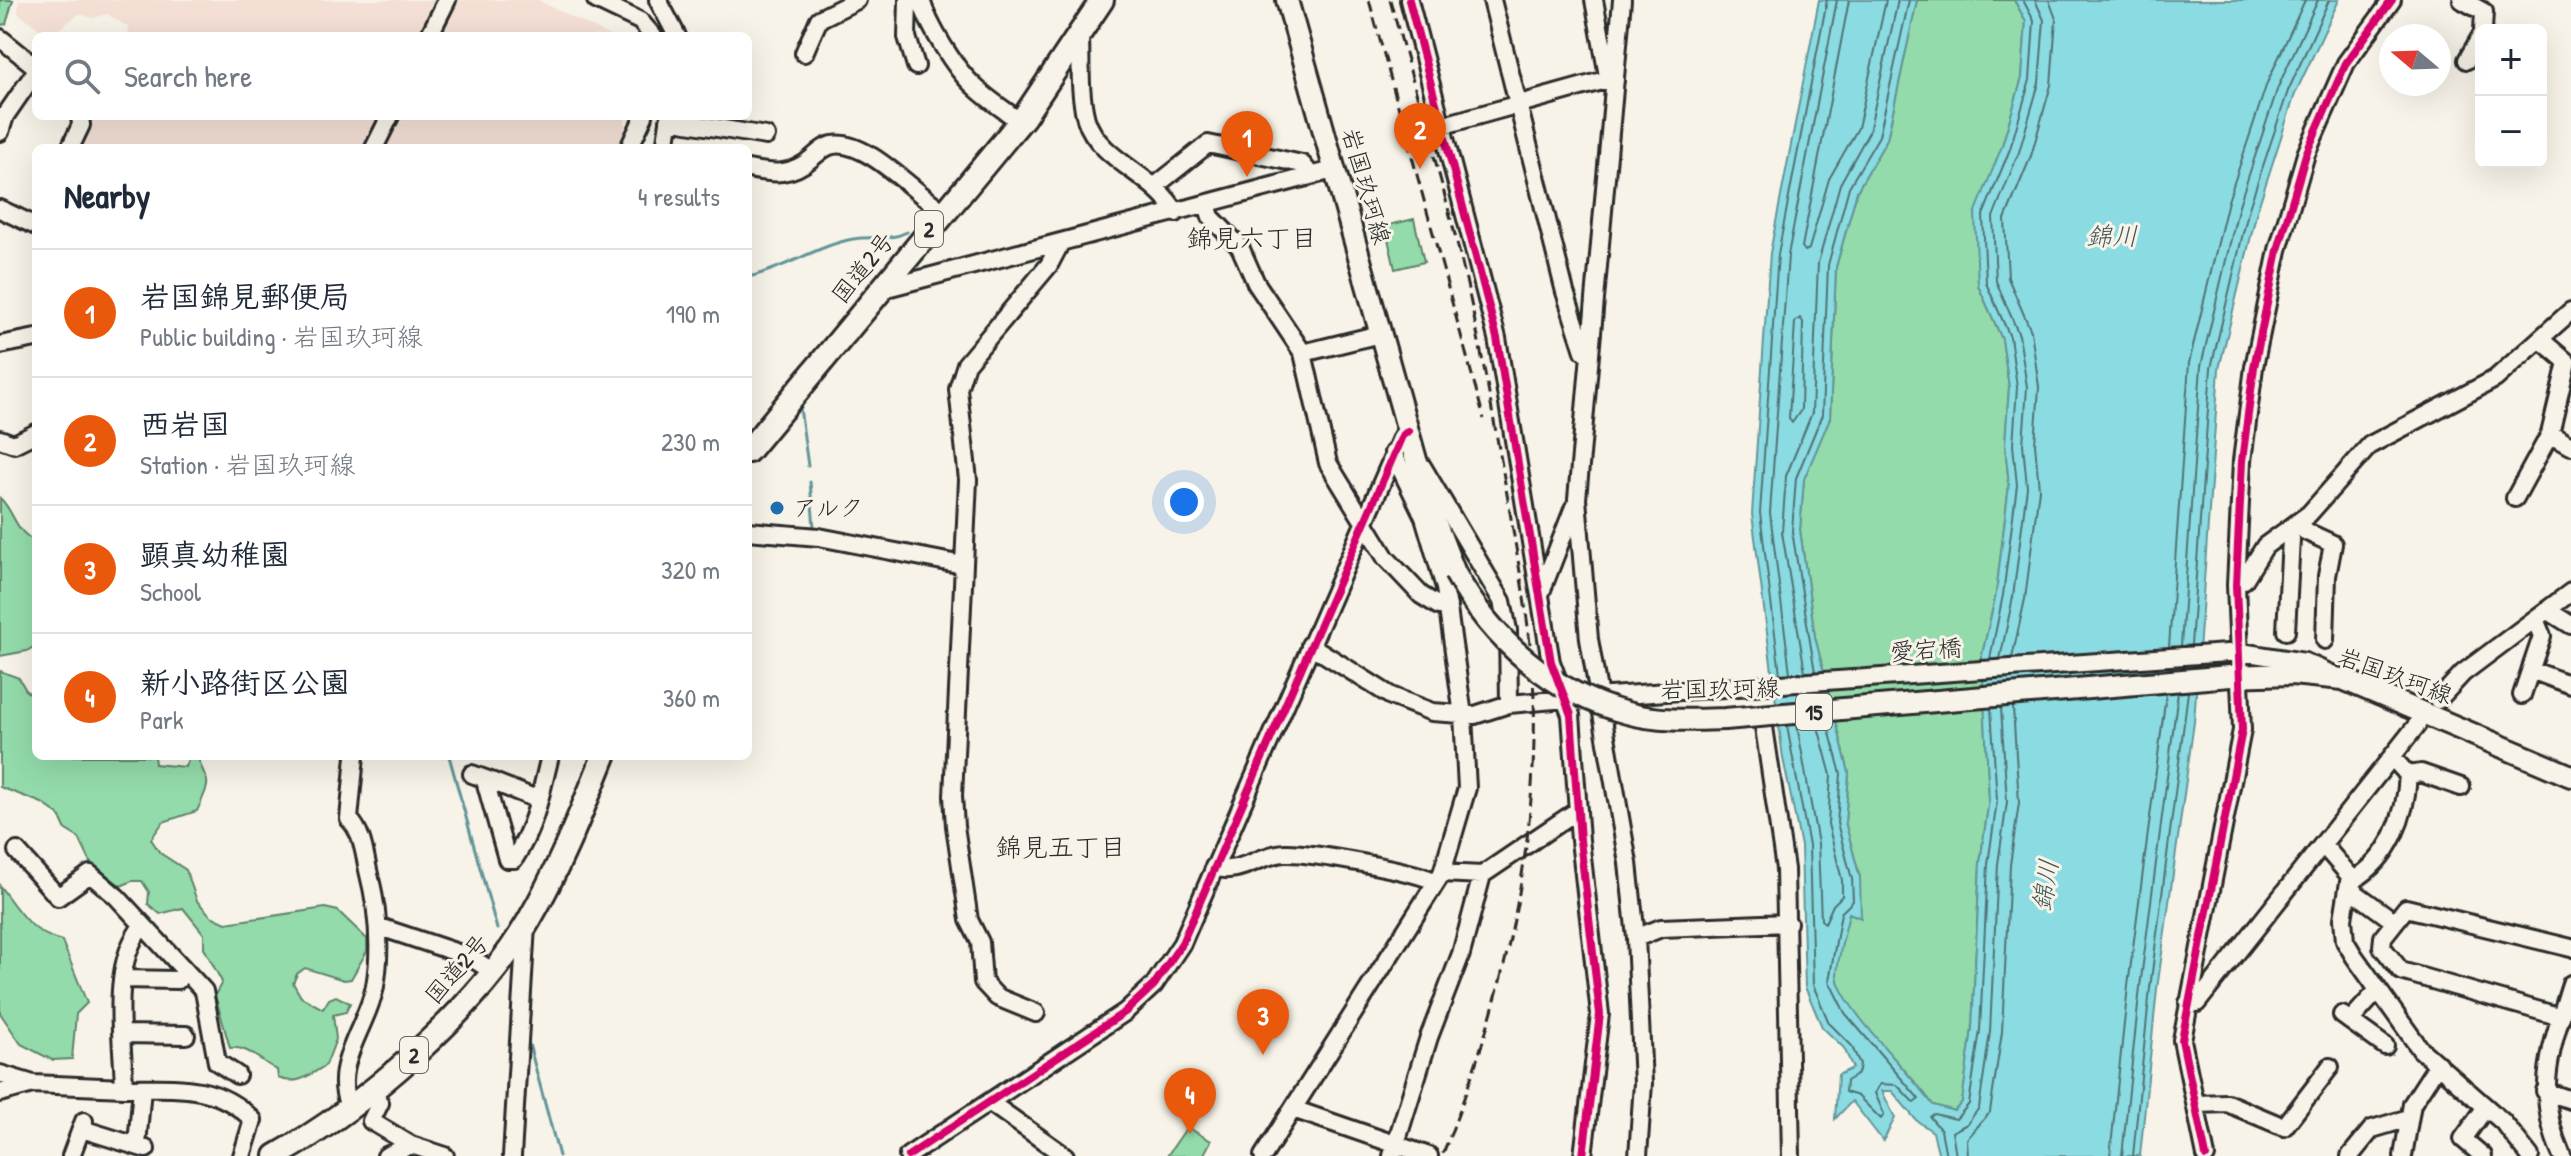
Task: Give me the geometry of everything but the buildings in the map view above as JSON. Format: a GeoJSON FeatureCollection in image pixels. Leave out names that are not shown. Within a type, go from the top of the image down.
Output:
{"type":"FeatureCollection","features":[{"type":"Feature","properties":{"kind":"highway","name":"国道2号"},"geometry":{"type":"LineString","coordinates":[[752,446],[1019,121],[1080,37],[1102,0]]}},
{"type":"Feature","properties":{"kind":"highway","name":"国道2号"},"geometry":{"type":"LineString","coordinates":[[276,1156],[350,1108],[412,1057],[490,974],[526,925],[562,858],[600,760]]}},
{"type":"Feature","properties":{"kind":"main road","name":"岩国玖珂線"},"geometry":{"type":"LineString","coordinates":[[1287,0],[1450,580],[1484,620],[1531,665],[1593,701],[1629,714],[1666,719],[1739,718],[2236,675],[2313,675],[2343,679],[2571,776]]}},
{"type":"Feature","properties":{"kind":"street"},"geometry":{"type":"LineString","coordinates":[[431,32],[447,0]]}},
{"type":"Feature","properties":{"kind":"street"},"geometry":{"type":"LineString","coordinates":[[596,0],[640,21],[650,32]]}},
{"type":"Feature","properties":{"kind":"street"},"geometry":{"type":"LineString","coordinates":[[658,0],[675,32]]}},
{"type":"Feature","properties":{"kind":"street"},"geometry":{"type":"LineString","coordinates":[[804,53],[819,19],[857,0]]}},
{"type":"Feature","properties":{"kind":"street"},"geometry":{"type":"LineString","coordinates":[[908,0],[907,37],[917,59],[916,66]]}},
{"type":"Feature","properties":{"kind":"street"},"geometry":{"type":"LineString","coordinates":[[921,0],[930,23],[961,72],[976,89],[1019,121]]}},
{"type":"Feature","properties":{"kind":"street"},"geometry":{"type":"LineString","coordinates":[[1409,0],[1497,338],[1551,662],[1571,715],[1600,1014],[1583,1156]]}},
{"type":"Feature","properties":{"kind":"street"},"geometry":{"type":"LineString","coordinates":[[1492,0],[1574,326],[1590,355]]}},
{"type":"Feature","properties":{"kind":"street"},"geometry":{"type":"LineString","coordinates":[[1594,0],[1612,81]]}},
{"type":"Feature","properties":{"kind":"street"},"geometry":{"type":"LineString","coordinates":[[1622,0],[1612,81],[1577,499],[1582,585],[1598,697],[1628,863],[1636,938],[1643,1049],[1638,1156]]}},
{"type":"Feature","properties":{"kind":"street"},"geometry":{"type":"LineString","coordinates":[[2206,1156],[2197,1104],[2182,1057],[2188,1003],[2242,730],[2236,675],[2241,652],[2236,585],[2242,461],[2254,367],[2278,250],[2325,104],[2346,63],[2392,0]]}},
{"type":"Feature","properties":{"kind":"street"},"geometry":{"type":"LineString","coordinates":[[2462,0],[2484,12],[2483,24]]}},
{"type":"Feature","properties":{"kind":"street"},"geometry":{"type":"LineString","coordinates":[[1080,37],[1086,119],[1097,139],[1168,199],[1176,213]]}},
{"type":"Feature","properties":{"kind":"street"},"geometry":{"type":"LineString","coordinates":[[0,38],[32,66]]}},
{"type":"Feature","properties":{"kind":"street"},"geometry":{"type":"LineString","coordinates":[[2467,60],[2475,46]]}},
{"type":"Feature","properties":{"kind":"street"},"geometry":{"type":"LineString","coordinates":[[1,139],[5,116],[32,75]]}},
{"type":"Feature","properties":{"kind":"street"},"geometry":{"type":"LineString","coordinates":[[1444,125],[1612,81]]}},
{"type":"Feature","properties":{"kind":"street"},"geometry":{"type":"LineString","coordinates":[[72,144],[80,120]]}},
{"type":"Feature","properties":{"kind":"street"},"geometry":{"type":"LineString","coordinates":[[376,144],[388,120]]}},
{"type":"Feature","properties":{"kind":"street"},"geometry":{"type":"LineString","coordinates":[[631,144],[642,120]]}},
{"type":"Feature","properties":{"kind":"street"},"geometry":{"type":"LineString","coordinates":[[666,144],[669,120]]}},
{"type":"Feature","properties":{"kind":"street"},"geometry":{"type":"LineString","coordinates":[[680,120],[766,136]]}},
{"type":"Feature","properties":{"kind":"street"},"geometry":{"type":"LineString","coordinates":[[1154,187],[1208,144],[1302,164],[1311,175]]}},
{"type":"Feature","properties":{"kind":"street"},"geometry":{"type":"LineString","coordinates":[[752,169],[786,173],[801,168],[823,149],[833,145],[847,146],[884,164],[943,211]]}},
{"type":"Feature","properties":{"kind":"street"},"geometry":{"type":"LineString","coordinates":[[877,291],[1333,170]]}},
{"type":"Feature","properties":{"kind":"street"},"geometry":{"type":"LineString","coordinates":[[1207,204],[1211,217],[1240,247],[1256,283],[1303,353],[1328,463],[1386,558],[1421,595],[1439,606],[1448,606]]}},
{"type":"Feature","properties":{"kind":"street"},"geometry":{"type":"LineString","coordinates":[[0,209],[32,224]]}},
{"type":"Feature","properties":{"kind":"street"},"geometry":{"type":"LineString","coordinates":[[1036,1013],[989,991],[983,982],[980,942],[969,920],[953,796],[968,480],[958,389],[966,364],[1049,265],[1060,244]]}},
{"type":"Feature","properties":{"kind":"street"},"geometry":{"type":"LineString","coordinates":[[2236,585],[2244,580],[2265,546],[2293,526],[2370,445],[2495,379],[2571,311]]}},
{"type":"Feature","properties":{"kind":"street"},"geometry":{"type":"LineString","coordinates":[[1303,353],[1380,334]]}},
{"type":"Feature","properties":{"kind":"street"},"geometry":{"type":"LineString","coordinates":[[0,345],[32,339]]}},
{"type":"Feature","properties":{"kind":"street"},"geometry":{"type":"LineString","coordinates":[[2515,498],[2550,434],[2567,362],[2540,339]]}},
{"type":"Feature","properties":{"kind":"street"},"geometry":{"type":"LineString","coordinates":[[908,1156],[1125,1012],[1154,985],[1180,947],[1363,519],[1393,453],[1408,431]]}},
{"type":"Feature","properties":{"kind":"street"},"geometry":{"type":"LineString","coordinates":[[2550,434],[2571,446]]}},
{"type":"Feature","properties":{"kind":"street"},"geometry":{"type":"LineString","coordinates":[[0,439],[14,444],[32,435]]}},
{"type":"Feature","properties":{"kind":"street"},"geometry":{"type":"LineString","coordinates":[[1263,1156],[1439,878],[1467,788],[1463,715],[1448,606],[1450,580],[1393,453]]}},
{"type":"Feature","properties":{"kind":"street"},"geometry":{"type":"LineString","coordinates":[[1416,459],[1437,489],[1502,601],[1508,630],[1509,704]]}},
{"type":"Feature","properties":{"kind":"street"},"geometry":{"type":"LineString","coordinates":[[1541,592],[1577,499]]}},
{"type":"Feature","properties":{"kind":"street"},"geometry":{"type":"LineString","coordinates":[[2286,631],[2293,526]]}},
{"type":"Feature","properties":{"kind":"street"},"geometry":{"type":"LineString","coordinates":[[2293,526],[2333,544],[2327,576],[2325,640]]}},
{"type":"Feature","properties":{"kind":"street"},"geometry":{"type":"LineString","coordinates":[[752,531],[819,537],[963,565]]}},
{"type":"Feature","properties":{"kind":"street"},"geometry":{"type":"LineString","coordinates":[[1450,580],[1465,583],[1483,572]]}},
{"type":"Feature","properties":{"kind":"street"},"geometry":{"type":"LineString","coordinates":[[2438,700],[2463,673],[2571,592]]}},
{"type":"Feature","properties":{"kind":"street"},"geometry":{"type":"LineString","coordinates":[[2541,614],[2571,625]]}},
{"type":"Feature","properties":{"kind":"street"},"geometry":{"type":"LineString","coordinates":[[2522,695],[2542,636],[2541,614]]}},
{"type":"Feature","properties":{"kind":"street"},"geometry":{"type":"LineString","coordinates":[[1310,645],[1368,683],[1414,707],[1463,715]]}},
{"type":"Feature","properties":{"kind":"street","name":"愛宕橋"},"geometry":{"type":"LineString","coordinates":[[1463,715],[1509,704],[1566,699],[2241,652],[2305,662],[2343,679]]}},
{"type":"Feature","properties":{"kind":"street"},"geometry":{"type":"LineString","coordinates":[[2531,670],[2571,685]]}},
{"type":"Feature","properties":{"kind":"street"},"geometry":{"type":"LineString","coordinates":[[2188,1003],[2197,1003],[2417,725]]}},
{"type":"Feature","properties":{"kind":"street"},"geometry":{"type":"LineString","coordinates":[[1764,727],[1785,869],[1791,1156]]}},
{"type":"Feature","properties":{"kind":"street"},"geometry":{"type":"LineString","coordinates":[[2392,757],[2408,775],[2407,804],[2400,825],[2366,871],[2351,885],[2344,905],[2345,941],[2421,1050],[2503,1122],[2530,1156]]}},
{"type":"Feature","properties":{"kind":"street"},"geometry":{"type":"LineString","coordinates":[[350,1108],[343,1095],[344,1070],[375,989],[380,927],[361,840],[357,827],[349,819],[355,760]]}},
{"type":"Feature","properties":{"kind":"street"},"geometry":{"type":"LineString","coordinates":[[491,781],[486,784],[507,859],[514,859],[523,845],[539,800],[549,760]]}},
{"type":"Feature","properties":{"kind":"street"},"geometry":{"type":"LineString","coordinates":[[2408,775],[2421,773],[2461,787]]}},
{"type":"Feature","properties":{"kind":"street"},"geometry":{"type":"LineString","coordinates":[[472,774],[539,800]]}},
{"type":"Feature","properties":{"kind":"street"},"geometry":{"type":"LineString","coordinates":[[1214,867],[1233,869],[1283,853],[1439,878],[1482,875],[1578,810]]}},
{"type":"Feature","properties":{"kind":"street"},"geometry":{"type":"LineString","coordinates":[[2324,846],[2346,868],[2351,885],[2395,922]]}},
{"type":"Feature","properties":{"kind":"street"},"geometry":{"type":"LineString","coordinates":[[17,851],[58,897],[90,874],[143,925],[204,991],[217,1062],[237,1075]]}},
{"type":"Feature","properties":{"kind":"street"},"geometry":{"type":"LineString","coordinates":[[1393,1151],[1429,1037],[1461,954],[1482,875]]}},
{"type":"Feature","properties":{"kind":"street"},"geometry":{"type":"LineString","coordinates":[[2563,1026],[2401,971],[2382,947],[2383,937],[2406,908],[2571,948]]}},
{"type":"Feature","properties":{"kind":"street"},"geometry":{"type":"LineString","coordinates":[[1636,938],[1661,928],[1788,923]]}},
{"type":"Feature","properties":{"kind":"street"},"geometry":{"type":"LineString","coordinates":[[124,1088],[122,979],[136,934],[143,925]]}},
{"type":"Feature","properties":{"kind":"street"},"geometry":{"type":"LineString","coordinates":[[512,1156],[526,925]]}},
{"type":"Feature","properties":{"kind":"street"},"geometry":{"type":"LineString","coordinates":[[380,927],[470,957],[490,974],[503,975],[515,982],[521,993]]}},
{"type":"Feature","properties":{"kind":"street"},"geometry":{"type":"LineString","coordinates":[[122,979],[178,980]]}},
{"type":"Feature","properties":{"kind":"street"},"geometry":{"type":"LineString","coordinates":[[2562,1156],[2547,1116],[2545,1091],[2571,984]]}},
{"type":"Feature","properties":{"kind":"street"},"geometry":{"type":"LineString","coordinates":[[2378,990],[2346,1018],[2385,1046]]}},
{"type":"Feature","properties":{"kind":"street"},"geometry":{"type":"LineString","coordinates":[[123,1034],[186,1035]]}},
{"type":"Feature","properties":{"kind":"street"},"geometry":{"type":"LineString","coordinates":[[2403,1156],[2412,1104],[2438,1064]]}},
{"type":"Feature","properties":{"kind":"street"},"geometry":{"type":"LineString","coordinates":[[2197,1104],[2227,1103],[2284,1127],[2330,1067]]}},
{"type":"Feature","properties":{"kind":"street"},"geometry":{"type":"LineString","coordinates":[[0,1074],[33,1084],[208,1091],[243,1108],[253,1120],[242,1156]]}},
{"type":"Feature","properties":{"kind":"street"},"geometry":{"type":"LineString","coordinates":[[0,1093],[33,1084]]}},
{"type":"Feature","properties":{"kind":"street"},"geometry":{"type":"LineString","coordinates":[[71,1156],[83,1125],[142,1147],[142,1088]]}},
{"type":"Feature","properties":{"kind":"street"},"geometry":{"type":"LineString","coordinates":[[372,1090],[380,1103],[371,1121],[411,1145],[445,1156]]}},
{"type":"Feature","properties":{"kind":"street"},"geometry":{"type":"LineString","coordinates":[[2545,1091],[2571,1100]]}},
{"type":"Feature","properties":{"kind":"street"},"geometry":{"type":"LineString","coordinates":[[989,1102],[1065,1156]]}},
{"type":"Feature","properties":{"kind":"street"},"geometry":{"type":"LineString","coordinates":[[2483,1156],[2463,1139],[2486,1107]]}},
{"type":"Feature","properties":{"kind":"street"},"geometry":{"type":"LineString","coordinates":[[1293,1109],[1393,1151],[1429,1156]]}},
{"type":"Feature","properties":{"kind":"street"},"geometry":{"type":"LineString","coordinates":[[2350,1156],[2372,1129],[2409,1118]]}},
{"type":"Feature","properties":{"kind":"street"},"geometry":{"type":"LineString","coordinates":[[386,1156],[411,1145]]}},
{"type":"Feature","properties":{"kind":"shaded area"},"geometry":{"type":"Polygon","coordinates":[[[19,0],[538,0],[602,32],[129,32],[128,27],[107,14],[93,18],[79,14],[54,32],[44,32],[18,13],[19,0]]]}},
{"type":"Feature","properties":{"kind":"shaded area"},"geometry":{"type":"Polygon","coordinates":[[[83,120],[625,120],[623,144],[77,144],[83,120]]]}},
{"type":"Feature","properties":{"kind":"green space"},"geometry":{"type":"Polygon","coordinates":[[[0,0],[13,0],[6,24],[0,25],[0,0]]]}},
{"type":"Feature","properties":{"kind":"green space"},"geometry":{"type":"Polygon","coordinates":[[[1917,0],[2014,0],[2026,21],[2022,78],[2002,146],[1978,285],[2002,339],[2009,387],[2005,445],[2009,485],[1996,594],[1982,655],[1989,800],[1980,863],[1972,1029],[1962,1103],[1955,1111],[1933,1105],[1854,1011],[1838,981],[1838,956],[1849,913],[1860,917],[1860,878],[1845,822],[1849,773],[1815,637],[1800,530],[1804,478],[1830,417],[1836,267],[1857,191],[1887,139],[1917,0]]]}},
{"type":"Feature","properties":{"kind":"green space"},"geometry":{"type":"Polygon","coordinates":[[[1414,219],[1424,262],[1395,269],[1385,226],[1414,219]]]}},
{"type":"Feature","properties":{"kind":"green space"},"geometry":{"type":"Polygon","coordinates":[[[0,498],[19,527],[32,539],[32,648],[0,656],[0,498]]]}},
{"type":"Feature","properties":{"kind":"green space"},"geometry":{"type":"Polygon","coordinates":[[[0,671],[19,678],[27,692],[32,693],[32,760],[154,760],[155,764],[185,767],[188,760],[199,760],[207,782],[197,811],[163,822],[151,839],[160,853],[186,870],[197,901],[211,916],[226,923],[325,908],[338,911],[367,939],[367,951],[351,979],[344,980],[305,968],[297,974],[293,983],[301,997],[323,1009],[329,999],[336,996],[350,1003],[346,1012],[333,1015],[336,1039],[326,1065],[303,1078],[285,1080],[278,1078],[277,1070],[254,1055],[230,1048],[215,995],[222,982],[204,948],[204,934],[183,908],[160,914],[148,904],[149,892],[142,881],[121,886],[91,863],[79,838],[66,830],[59,815],[42,803],[0,787],[0,671]]]}},
{"type":"Feature","properties":{"kind":"green space"},"geometry":{"type":"Polygon","coordinates":[[[0,886],[34,927],[62,941],[87,1003],[76,1014],[72,1059],[52,1060],[21,1044],[0,1013],[0,886]]]}},
{"type":"Feature","properties":{"kind":"green space"},"geometry":{"type":"Polygon","coordinates":[[[1187,1127],[1211,1141],[1203,1156],[1167,1156],[1187,1127]]]}},
{"type":"Feature","properties":{"kind":"water","name":"錦川"},"geometry":{"type":"Polygon","coordinates":[[[1819,0],[1917,0],[1887,139],[1857,191],[1836,267],[1830,418],[1804,479],[1800,530],[1815,637],[1849,773],[1845,822],[1860,878],[1861,918],[1849,913],[1837,975],[1840,987],[1862,1021],[1933,1105],[1954,1111],[1962,1102],[1972,1029],[1980,863],[1989,800],[1982,655],[1996,594],[2009,485],[2005,445],[2009,387],[2002,339],[1978,285],[1975,214],[2002,146],[2022,78],[2026,21],[2014,0],[2339,0],[2295,94],[2257,211],[2219,369],[2194,722],[2157,989],[2140,1156],[1939,1156],[1933,1132],[1916,1120],[1892,1091],[1882,1091],[1895,1118],[1883,1141],[1852,1101],[1835,1119],[1838,1075],[1853,1068],[1844,1048],[1822,1027],[1805,987],[1801,846],[1783,758],[1752,514],[1770,253],[1819,0]]]}},
{"type":"Feature","properties":{"kind":"waterway"},"geometry":{"type":"LineString","coordinates":[[752,276],[840,242],[907,232]]}},
{"type":"Feature","properties":{"kind":"waterway"},"geometry":{"type":"LineString","coordinates":[[800,408],[808,466]]}},
{"type":"Feature","properties":{"kind":"waterway"},"geometry":{"type":"LineString","coordinates":[[810,482],[814,527]]}},
{"type":"Feature","properties":{"kind":"waterway"},"geometry":{"type":"LineString","coordinates":[[450,760],[497,929]]}},
{"type":"Feature","properties":{"kind":"waterway"},"geometry":{"type":"LineString","coordinates":[[529,1044],[559,1156]]}},
{"type":"Feature","properties":{"kind":"railway"},"geometry":{"type":"LineString","coordinates":[[1369,0],[1484,419]]}},
{"type":"Feature","properties":{"kind":"railway"},"geometry":{"type":"LineString","coordinates":[[1390,0],[1472,307],[1518,560],[1533,679],[1531,794],[1518,900],[1479,1054],[1442,1156]]}},
{"type":"Feature","properties":{"kind":"cycle path"},"geometry":{"type":"LineString","coordinates":[[1409,0],[1497,338],[1551,662],[1571,715],[1580,840],[1600,1014],[1583,1156]]}},
{"type":"Feature","properties":{"kind":"cycle path"},"geometry":{"type":"LineString","coordinates":[[2206,1156],[2182,1040],[2242,730],[2236,585],[2242,461],[2254,367],[2278,250],[2306,154],[2346,63],[2392,0]]}},
{"type":"Feature","properties":{"kind":"cycle path"},"geometry":{"type":"LineString","coordinates":[[908,1156],[1125,1012],[1154,985],[1182,943],[1402,436],[1408,431]]}},
{"type":"Feature","properties":{"kind":"place","name":"西岩国"},"geometry":{"type":"Point","coordinates":[1420,169]}},
{"type":"Feature","properties":{"kind":"place","name":"岩国錦見郵便局"},"geometry":{"type":"Point","coordinates":[1247,177]}},
{"type":"Feature","properties":{"kind":"place","name":"アルク"},"geometry":{"type":"Point","coordinates":[777,508]}},
{"type":"Feature","properties":{"kind":"place","name":"顕真幼稚園"},"geometry":{"type":"Point","coordinates":[1263,1055]}},
{"type":"Feature","properties":{"kind":"place","name":"新小路街区公園"},"geometry":{"type":"Point","coordinates":[1190,1134]}},
{"type":"Feature","properties":{"kind":"district","name":"錦見六丁目"},"geometry":{"type":"Point","coordinates":[1252,238]}},
{"type":"Feature","properties":{"kind":"district","name":"錦見五丁目"},"geometry":{"type":"Point","coordinates":[1061,847]}}]}
